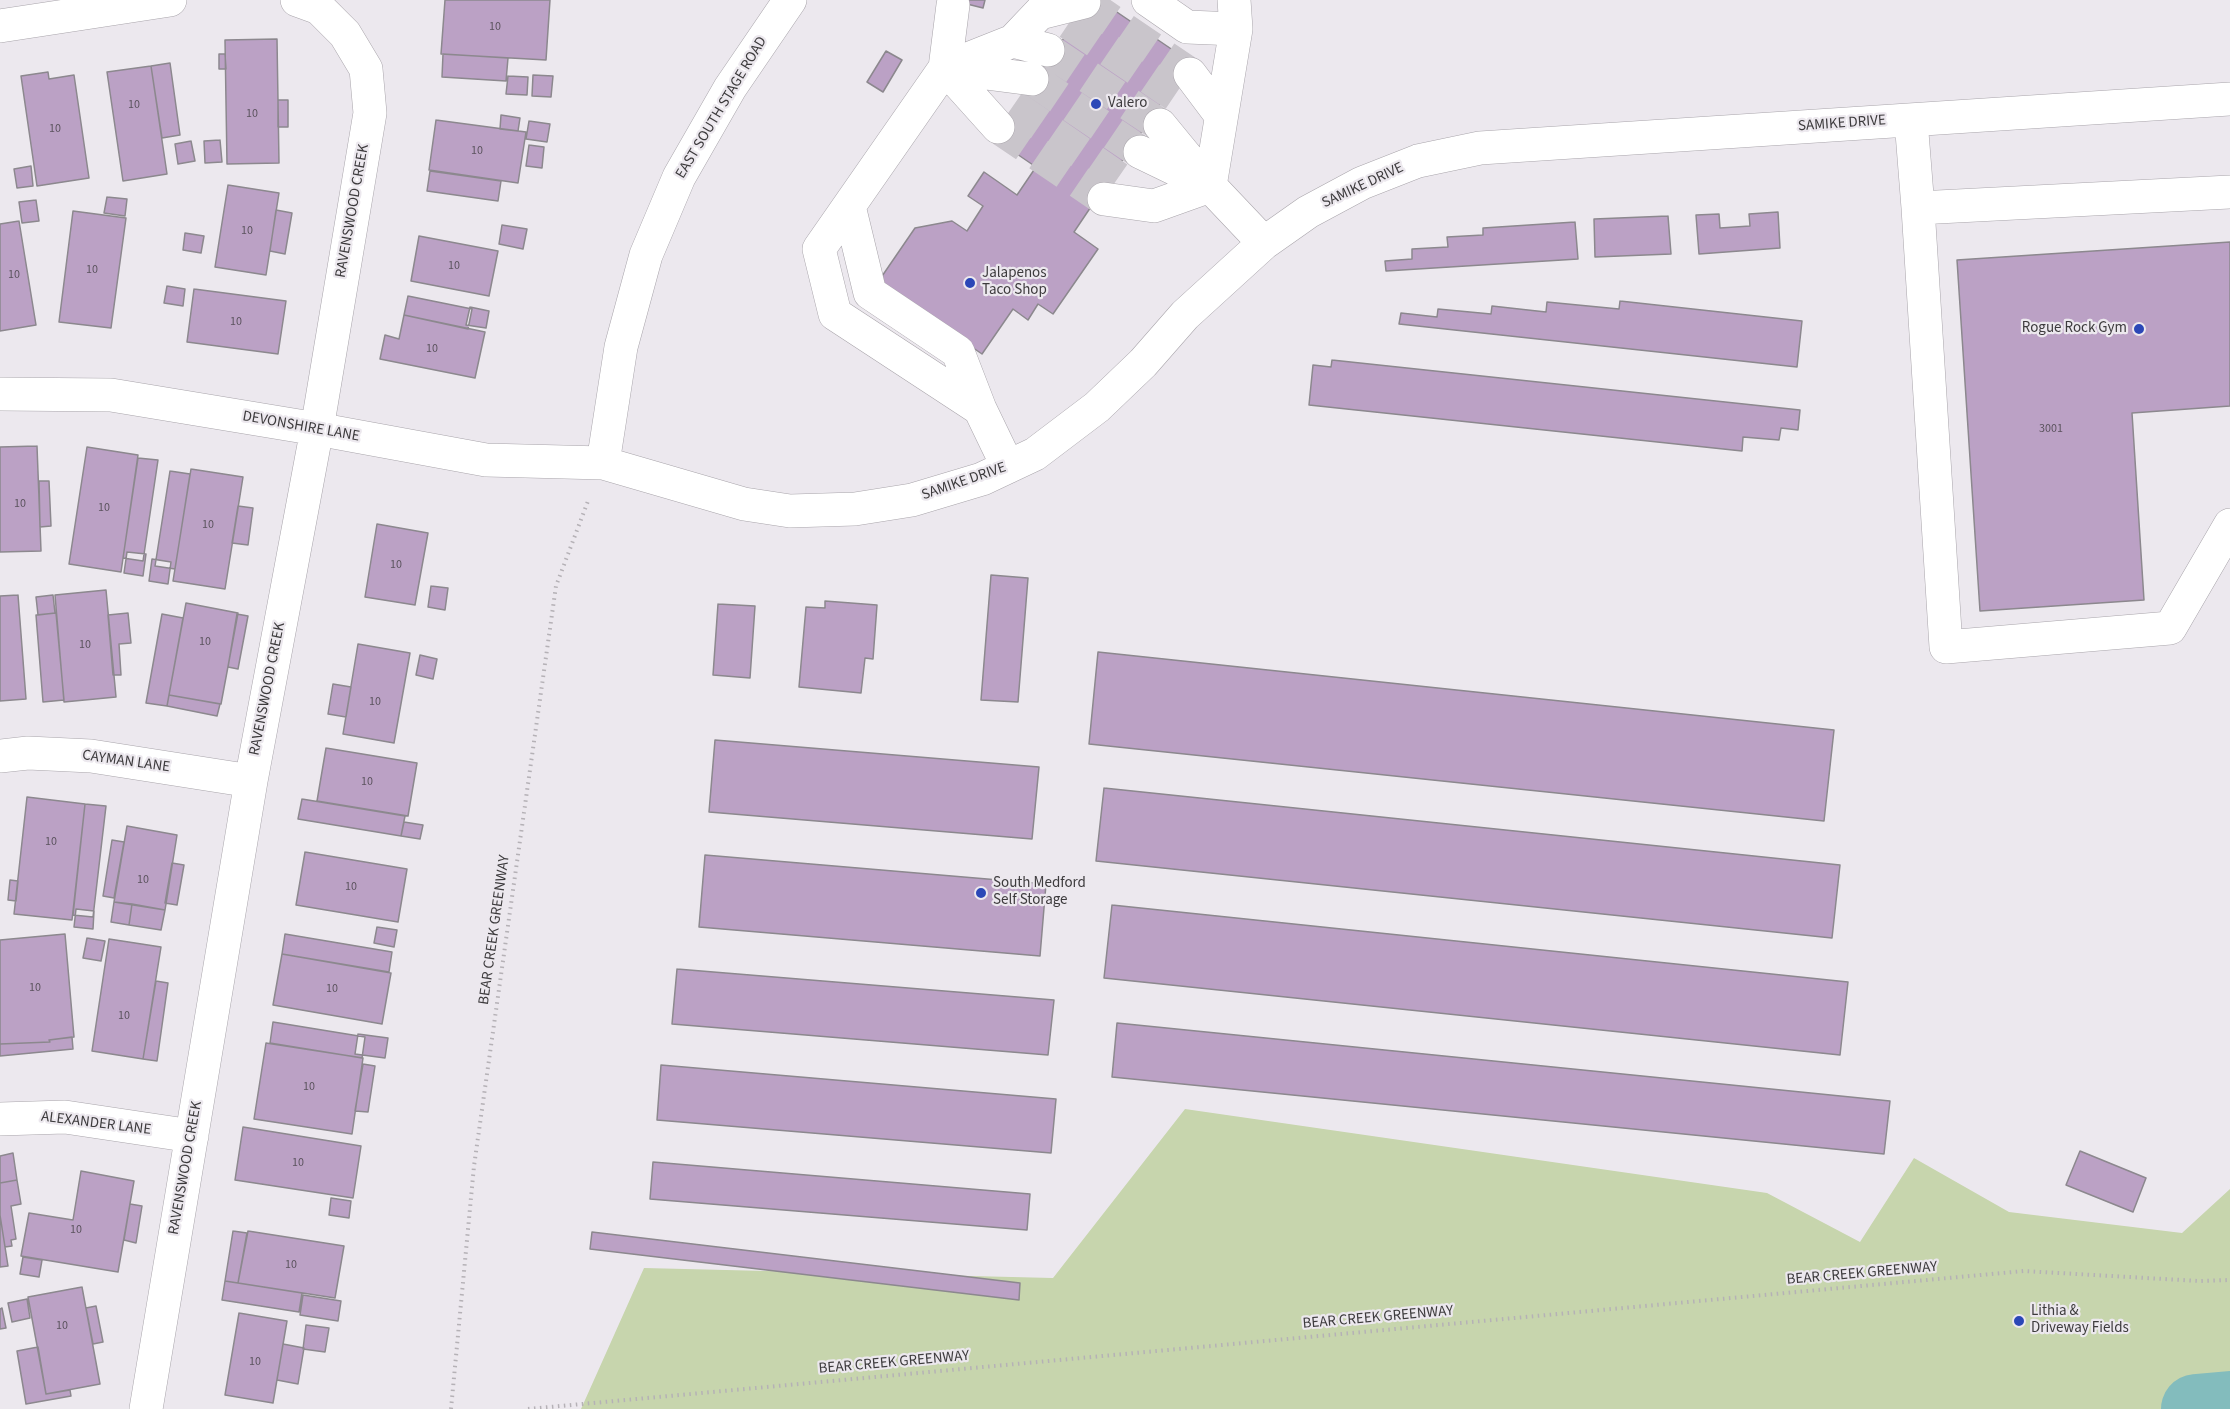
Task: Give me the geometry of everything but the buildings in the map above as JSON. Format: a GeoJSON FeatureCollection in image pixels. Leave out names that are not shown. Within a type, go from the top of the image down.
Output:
{"type":"FeatureCollection","features":[{"type":"Feature","properties":{"kind":"street"},"geometry":{"type":"LineString","coordinates":[[0,26],[170,0]]}},
{"type":"Feature","properties":{"kind":"street","name":"RAVENSWOOD CREEK"},"geometry":{"type":"LineString","coordinates":[[146,1409],[251,781],[317,429],[370,113],[366,69],[345,34],[319,8],[297,0]]}},
{"type":"Feature","properties":{"kind":"street","name":"EAST SOUTH STAGE ROAD"},"geometry":{"type":"LineString","coordinates":[[603,463],[621,347],[646,255],[679,177],[730,88],[790,0]]}},
{"type":"Feature","properties":{"kind":"street"},"geometry":{"type":"LineString","coordinates":[[1148,0],[1188,27],[1235,14],[1210,186]]}},
{"type":"Feature","properties":{"kind":"street"},"geometry":{"type":"LineString","coordinates":[[953,5],[945,68],[819,249],[835,314],[980,409],[1008,467]]}},
{"type":"Feature","properties":{"kind":"street"},"geometry":{"type":"LineString","coordinates":[[945,68],[1013,41],[1058,8]]}},
{"type":"Feature","properties":{"kind":"street"},"geometry":{"type":"LineString","coordinates":[[1013,41],[1048,50]]}},
{"type":"Feature","properties":{"kind":"street"},"geometry":{"type":"LineString","coordinates":[[945,68],[1032,79]]}},
{"type":"Feature","properties":{"kind":"street"},"geometry":{"type":"LineString","coordinates":[[945,68],[1005,117]]}},
{"type":"Feature","properties":{"kind":"street"},"geometry":{"type":"LineString","coordinates":[[1182,84],[1220,114]]}},
{"type":"Feature","properties":{"kind":"street","name":"SAMIKE DRIVE"},"geometry":{"type":"LineString","coordinates":[[603,463],[744,504],[790,511],[855,509],[912,500],[982,479],[1035,454],[1097,407],[1143,363],[1185,315],[1264,243],[1308,212],[1362,183],[1419,161],[1480,148],[2230,99]]}},
{"type":"Feature","properties":{"kind":"street"},"geometry":{"type":"LineString","coordinates":[[1911,120],[1946,647],[2170,628],[2230,525]]}},
{"type":"Feature","properties":{"kind":"street"},"geometry":{"type":"LineString","coordinates":[[1160,125],[1210,186],[1264,243]]}},
{"type":"Feature","properties":{"kind":"street"},"geometry":{"type":"LineString","coordinates":[[1140,152],[1210,186]]}},
{"type":"Feature","properties":{"kind":"street"},"geometry":{"type":"LineString","coordinates":[[1111,188],[1154,206],[1210,186]]}},
{"type":"Feature","properties":{"kind":"street"},"geometry":{"type":"LineString","coordinates":[[1918,208],[2230,192]]}},
{"type":"Feature","properties":{"kind":"street","name":"DEVONSHIRE LANE"},"geometry":{"type":"LineString","coordinates":[[0,394],[111,395],[486,460],[603,463]]}},
{"type":"Feature","properties":{"kind":"street","name":"CAYMAN LANE"},"geometry":{"type":"LineString","coordinates":[[0,756],[28,753],[91,756],[251,781]]}},
{"type":"Feature","properties":{"kind":"street","name":"ALEXANDER LANE"},"geometry":{"type":"LineString","coordinates":[[0,1119],[65,1117],[192,1136]]}},
{"type":"Feature","properties":{"kind":"path","name":"BEAR CREEK GREENWAY"},"geometry":{"type":"LineString","coordinates":[[451,1409],[474,1166],[556,586],[603,463]]}},
{"type":"Feature","properties":{"kind":"path","name":"BEAR CREEK GREENWAY"},"geometry":{"type":"LineString","coordinates":[[528,1409],[2024,1271],[2199,1281],[2230,1280]]}},
{"type":"Feature","properties":{"kind":"green space"},"geometry":{"type":"Polygon","coordinates":[[[1185,1109],[1767,1193],[1860,1242],[1914,1158],[2009,1212],[2182,1233],[2230,1189],[2230,1409],[581,1409],[644,1268],[1053,1278],[1185,1109]]]}},
{"type":"Feature","properties":{"kind":"waterway"},"geometry":{"type":"LineString","coordinates":[[2196,1409],[2230,1406]]}},
{"type":"Feature","properties":{"kind":"tunnel"},"geometry":{"type":"LineString","coordinates":[[1084,2],[1190,74]]}},
{"type":"Feature","properties":{"kind":"tunnel"},"geometry":{"type":"LineString","coordinates":[[1069,23],[1175,95]]}},
{"type":"Feature","properties":{"kind":"tunnel"},"geometry":{"type":"LineString","coordinates":[[1048,50],[1160,125]]}},
{"type":"Feature","properties":{"kind":"tunnel"},"geometry":{"type":"LineString","coordinates":[[1032,79],[1140,152]]}},
{"type":"Feature","properties":{"kind":"tunnel"},"geometry":{"type":"LineString","coordinates":[[1013,106],[1118,178]]}},
{"type":"Feature","properties":{"kind":"tunnel"},"geometry":{"type":"LineString","coordinates":[[998,127],[1104,199]]}},
{"type":"Feature","properties":{"kind":"place","name":"Valero"},"geometry":{"type":"Point","coordinates":[1096,104]}},
{"type":"Feature","properties":{"kind":"place","name":"Jalapenos Taco Shop"},"geometry":{"type":"Point","coordinates":[970,283]}},
{"type":"Feature","properties":{"kind":"place","name":"Rogue Rock Gym"},"geometry":{"type":"Point","coordinates":[2139,329]}},
{"type":"Feature","properties":{"kind":"place","name":"South Medford Self Storage"},"geometry":{"type":"Point","coordinates":[981,893]}},
{"type":"Feature","properties":{"kind":"place","name":"Lithia & Driveway Fields"},"geometry":{"type":"Point","coordinates":[2019,1321]}}]}
